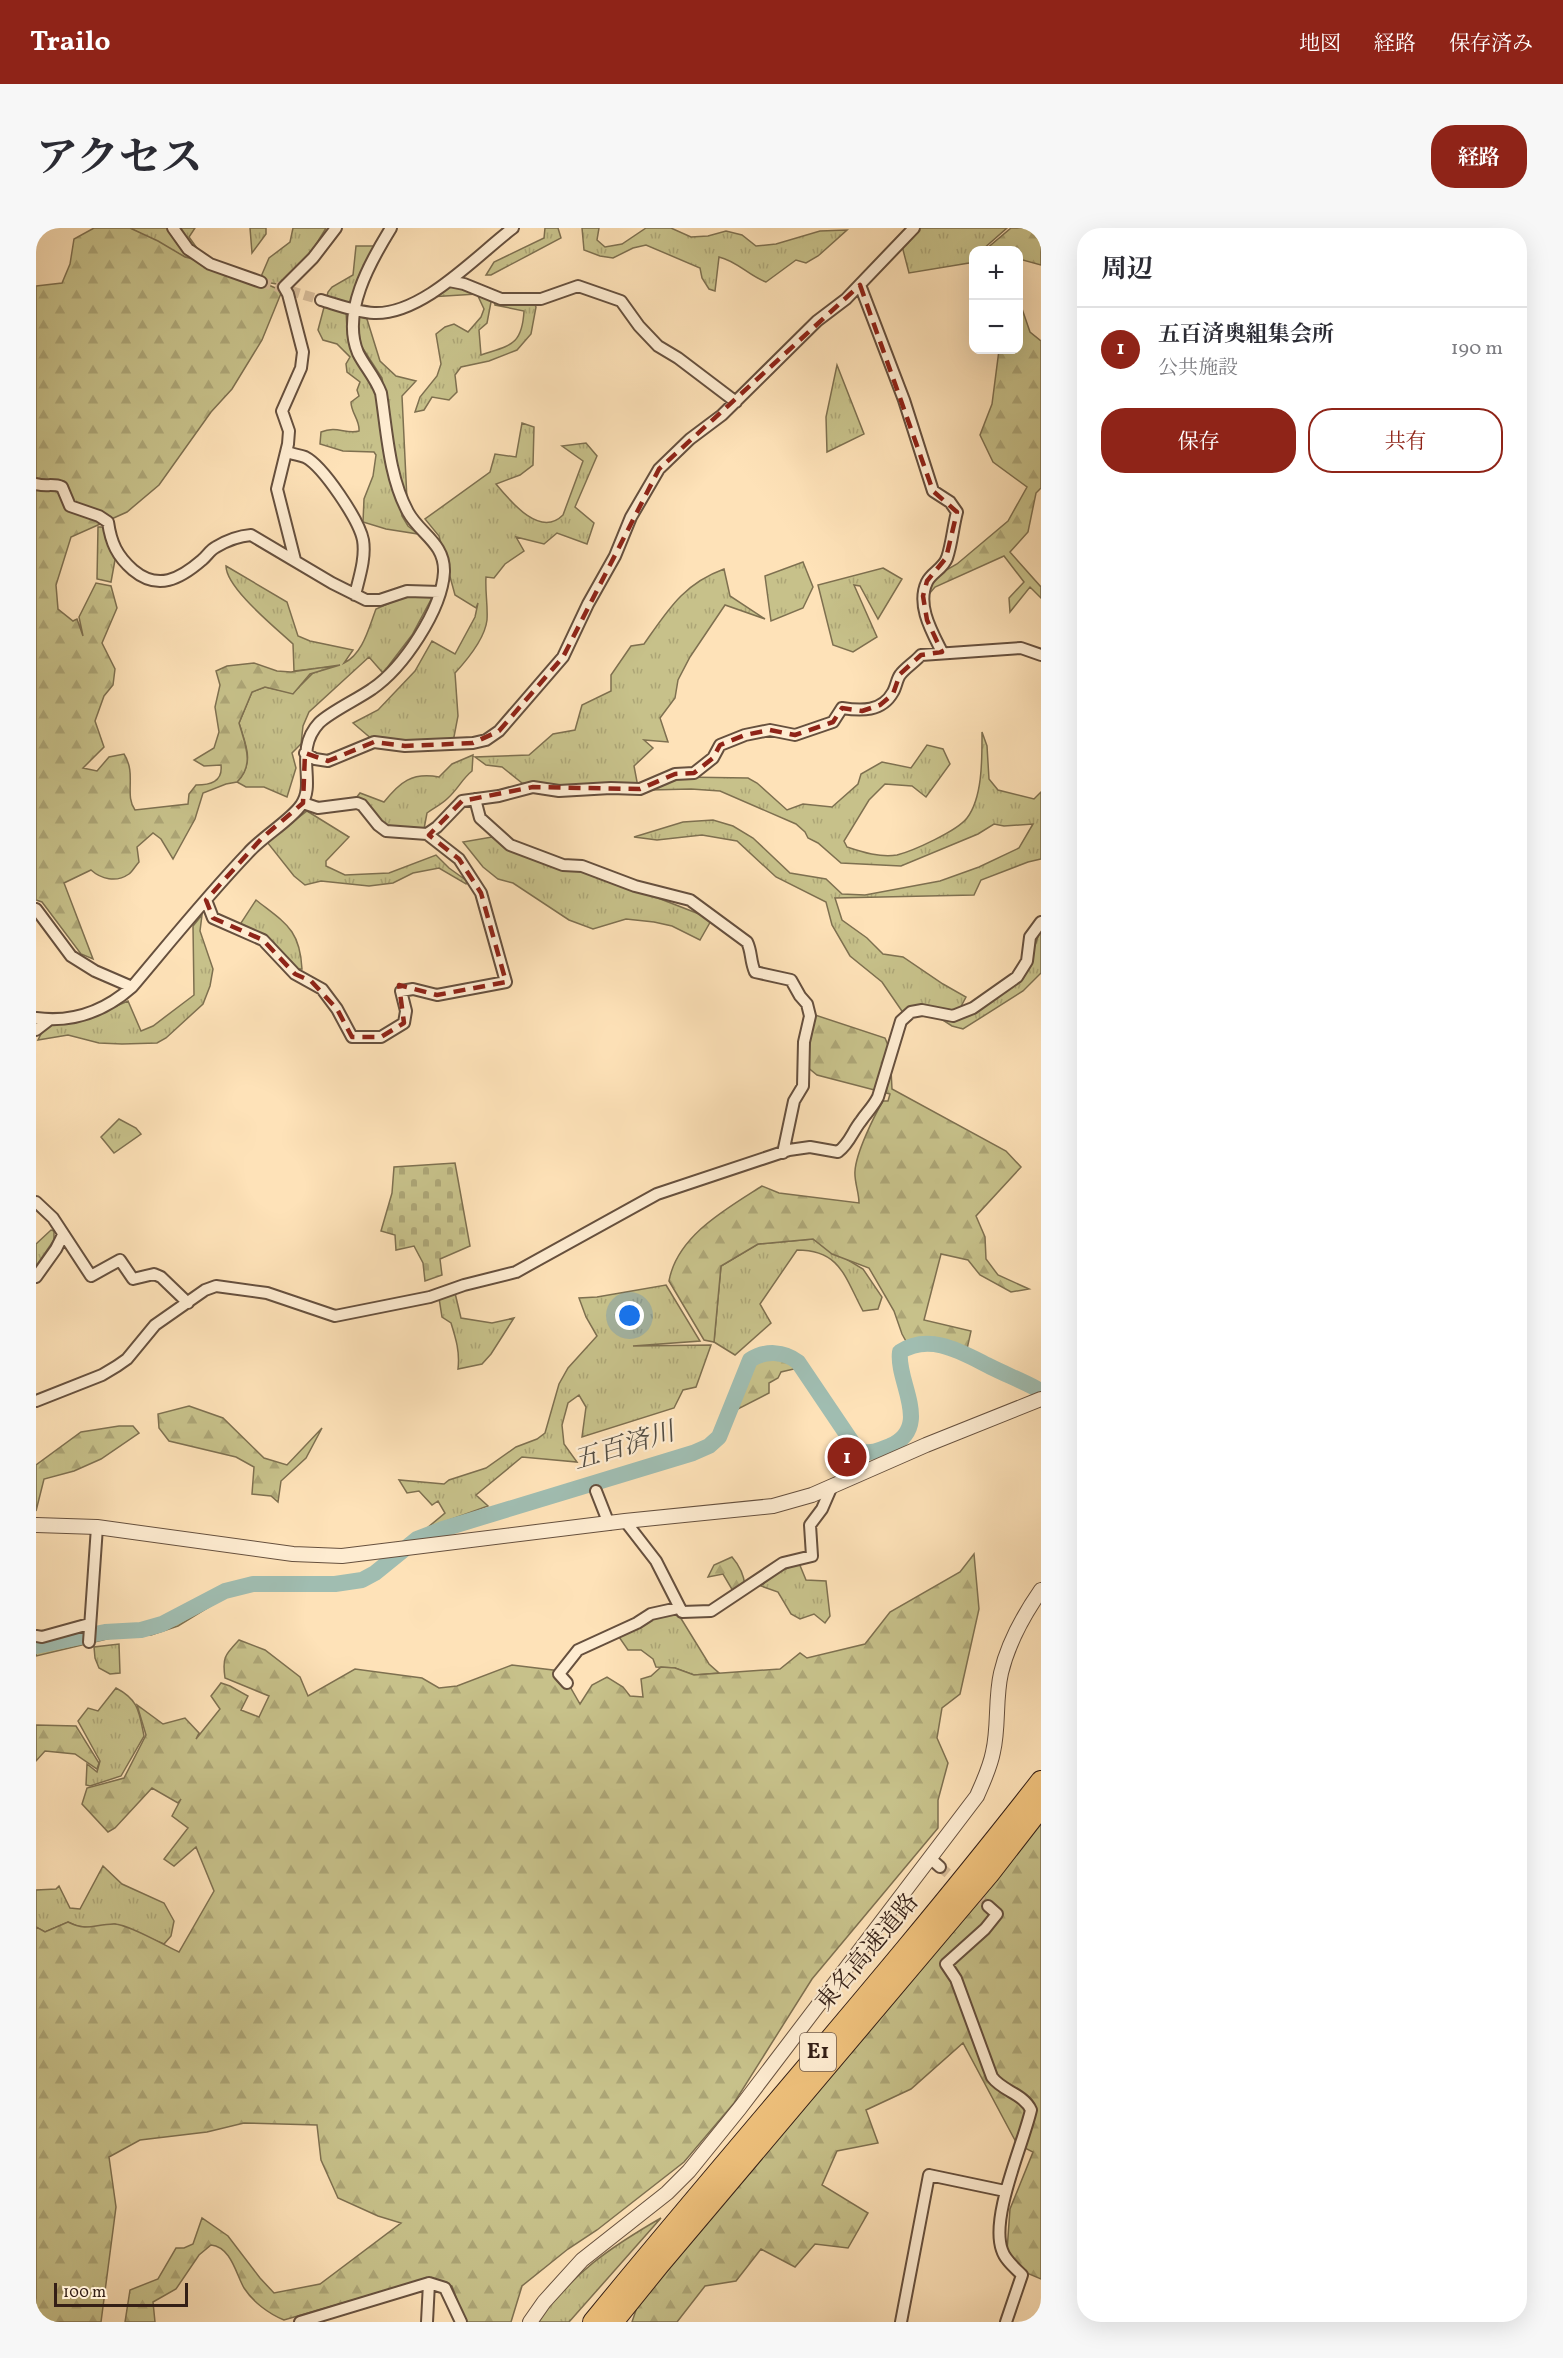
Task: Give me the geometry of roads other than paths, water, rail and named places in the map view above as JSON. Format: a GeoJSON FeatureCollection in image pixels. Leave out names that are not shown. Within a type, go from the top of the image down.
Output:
{"type":"FeatureCollection","features":[{"type":"Feature","properties":{"kind":"highway","name":"東名高速道路"},"geometry":{"type":"LineString","coordinates":[[593,2322],[701,2190],[976,1865],[1041,1781]]}},
{"type":"Feature","properties":{"kind":"highway","name":"東名高速道路"},"geometry":{"type":"LineString","coordinates":[[613,2322],[658,2265],[989,1874],[1041,1807]]}},
{"type":"Feature","properties":{"kind":"street"},"geometry":{"type":"LineString","coordinates":[[173,228],[188,249],[210,264],[261,282]]}},
{"type":"Feature","properties":{"kind":"street"},"geometry":{"type":"LineString","coordinates":[[295,560],[277,489],[287,452],[289,431],[282,411],[301,368],[303,352],[288,294],[284,287],[313,258],[336,228]]}},
{"type":"Feature","properties":{"kind":"street"},"geometry":{"type":"LineString","coordinates":[[36,1018],[49,1020],[82,1016],[116,1001],[132,987],[262,838],[303,802],[306,789],[305,753],[309,737],[320,722],[392,673],[407,655],[426,623],[440,592],[444,572],[442,557],[436,544],[409,514],[397,489],[381,393],[375,378],[359,354],[352,330],[353,310],[363,284],[391,228]]}},
{"type":"Feature","properties":{"kind":"street"},"geometry":{"type":"LineString","coordinates":[[321,300],[353,310],[376,313],[418,302],[449,281],[513,228]]}},
{"type":"Feature","properties":{"kind":"street"},"geometry":{"type":"LineString","coordinates":[[305,753],[315,759],[328,761],[374,742],[405,746],[473,743],[486,740],[499,732],[563,657],[588,604],[615,556],[631,518],[659,469],[736,402],[817,321],[846,300],[914,228]]}},
{"type":"Feature","properties":{"kind":"street"},"geometry":{"type":"LineString","coordinates":[[449,281],[464,284],[501,299],[541,299],[578,286],[621,301],[639,326],[658,346],[678,358],[736,402]]}},
{"type":"Feature","properties":{"kind":"street"},"geometry":{"type":"LineString","coordinates":[[860,285],[904,400],[933,490],[950,502],[957,512],[946,558],[940,569],[927,581],[923,596],[927,620],[942,652]]}},
{"type":"Feature","properties":{"kind":"street"},"geometry":{"type":"LineString","coordinates":[[287,452],[305,457],[323,471],[356,522],[363,539],[356,595]]}},
{"type":"Feature","properties":{"kind":"street"},"geometry":{"type":"LineString","coordinates":[[36,484],[45,487],[56,484],[62,487],[70,506],[99,516],[108,522],[115,550],[122,561],[141,577],[162,582],[174,579],[203,560],[214,548],[250,534],[366,600],[380,600],[407,591],[440,592]]}},
{"type":"Feature","properties":{"kind":"street"},"geometry":{"type":"LineString","coordinates":[[427,834],[462,801],[498,796],[533,787],[559,791],[640,789],[675,774],[694,773],[713,758],[720,745],[745,735],[770,730],[795,735],[833,722],[842,708],[862,711],[880,705],[893,694],[900,674],[921,655],[1021,648],[1041,655]]}},
{"type":"Feature","properties":{"kind":"street"},"geometry":{"type":"LineString","coordinates":[[476,799],[480,818],[510,845],[563,865],[582,866],[626,883],[690,900],[747,942],[752,951],[751,963],[755,972],[790,980],[807,1004],[810,1016],[804,1042],[803,1086],[794,1101],[783,1153]]}},
{"type":"Feature","properties":{"kind":"street"},"geometry":{"type":"LineString","coordinates":[[206,900],[213,918],[263,940],[296,974],[322,988],[338,1009],[352,1037],[381,1037],[404,1023],[406,1011],[401,991],[412,989],[437,995],[506,982],[481,893],[459,859],[427,834],[386,831],[378,825],[362,805],[357,803],[318,808],[303,802]]}},
{"type":"Feature","properties":{"kind":"street"},"geometry":{"type":"LineString","coordinates":[[36,909],[71,956],[95,971],[132,987]]}},
{"type":"Feature","properties":{"kind":"street"},"geometry":{"type":"LineString","coordinates":[[36,1401],[102,1375],[117,1366],[127,1359],[155,1325],[205,1290],[216,1286],[267,1293],[335,1316],[430,1297],[464,1285],[516,1272],[657,1194],[783,1153],[810,1148],[838,1152],[846,1146],[878,1097],[902,1021],[911,1012],[922,1010],[953,1016],[974,1008],[1017,977],[1027,961],[1030,937],[1041,922]]}},
{"type":"Feature","properties":{"kind":"street"},"geometry":{"type":"LineString","coordinates":[[36,1030],[49,1020]]}},
{"type":"Feature","properties":{"kind":"street"},"geometry":{"type":"LineString","coordinates":[[36,1202],[53,1218],[91,1276],[120,1260],[133,1279],[154,1274],[161,1277],[188,1303]]}},
{"type":"Feature","properties":{"kind":"street"},"geometry":{"type":"LineString","coordinates":[[36,1277],[56,1249],[63,1234]]}},
{"type":"Feature","properties":{"kind":"street"},"geometry":{"type":"LineString","coordinates":[[36,1525],[97,1527],[313,1556],[342,1556],[625,1521],[773,1506],[812,1495],[926,1444],[1041,1398]]}},
{"type":"Feature","properties":{"kind":"street"},"geometry":{"type":"LineString","coordinates":[[625,1521],[656,1561],[678,1608],[682,1612],[711,1611],[783,1563],[813,1556],[810,1525],[822,1509],[832,1486]]}},
{"type":"Feature","properties":{"kind":"street"},"geometry":{"type":"LineString","coordinates":[[596,1491],[609,1524]]}},
{"type":"Feature","properties":{"kind":"street"},"geometry":{"type":"LineString","coordinates":[[89,1642],[97,1527]]}},
{"type":"Feature","properties":{"kind":"street"},"geometry":{"type":"LineString","coordinates":[[530,2322],[544,2302],[582,2260],[667,2193],[689,2171],[935,1863],[977,1796],[987,1772],[994,1750],[1001,1674],[1018,1626],[1041,1590]]}},
{"type":"Feature","properties":{"kind":"street"},"geometry":{"type":"LineString","coordinates":[[567,1683],[560,1674],[578,1650],[637,1623],[651,1614],[678,1608]]}},
{"type":"Feature","properties":{"kind":"street"},"geometry":{"type":"LineString","coordinates":[[36,1636],[42,1637],[89,1624]]}},
{"type":"Feature","properties":{"kind":"street"},"geometry":{"type":"LineString","coordinates":[[988,1906],[997,1914],[986,1929],[946,1964],[956,1979],[992,2077],[1028,2103],[1031,2110],[1005,2191],[1000,2227],[1002,2249],[1012,2266],[1022,2275],[1006,2322]]}},
{"type":"Feature","properties":{"kind":"street"},"geometry":{"type":"LineString","coordinates":[[902,2322],[929,2175],[1005,2191]]}},
{"type":"Feature","properties":{"kind":"street"},"geometry":{"type":"LineString","coordinates":[[300,2322],[429,2283],[445,2288],[461,2322]]}},
{"type":"Feature","properties":{"kind":"street"},"geometry":{"type":"LineString","coordinates":[[427,2322],[429,2283]]}},
{"type":"Feature","properties":{"kind":"waterway","name":"五百済川"},"geometry":{"type":"LineString","coordinates":[[36,1646],[105,1632],[141,1630],[162,1624],[225,1591],[253,1584],[335,1584],[362,1580],[375,1573],[417,1539],[443,1529],[693,1453],[709,1446],[719,1437],[750,1360],[768,1353],[781,1354],[798,1362],[858,1451],[863,1452],[874,1452],[890,1446],[903,1438],[909,1428],[910,1403],[900,1364],[900,1352],[911,1346],[935,1344],[958,1351],[1041,1391]]}},
{"type":"Feature","properties":{"kind":"tunnel"},"geometry":{"type":"LineString","coordinates":[[261,282],[321,300]]}},
{"type":"Feature","properties":{"kind":"tunnel"},"geometry":{"type":"LineString","coordinates":[[940,1867],[988,1906]]}},
{"type":"Feature","properties":{"kind":"place","name":"五百済奥組集会所"},"geometry":{"type":"Point","coordinates":[847,1457]}}]}
